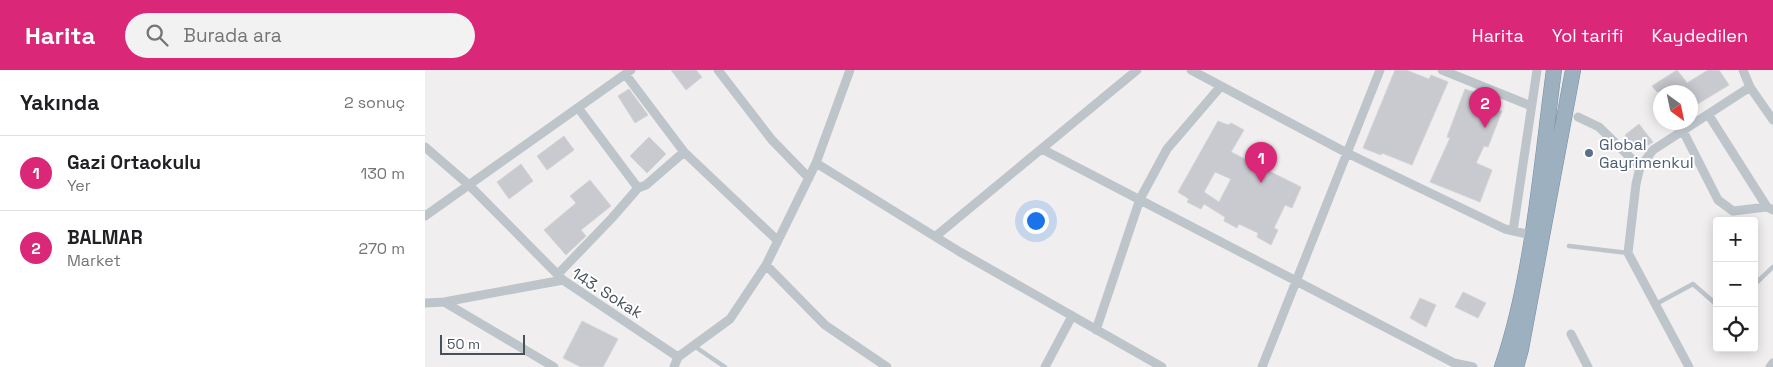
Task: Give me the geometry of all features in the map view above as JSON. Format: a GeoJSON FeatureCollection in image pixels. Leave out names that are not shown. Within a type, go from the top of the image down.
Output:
{"type":"FeatureCollection","features":[{"type":"Feature","properties":{"kind":"highway"},"geometry":{"type":"LineString","coordinates":[[1503,367],[1513,336],[1531,235],[1554,70]]}},
{"type":"Feature","properties":{"kind":"highway"},"geometry":{"type":"LineString","coordinates":[[1516,367],[1521,349],[1573,70]]}},
{"type":"Feature","properties":{"kind":"street"},"geometry":{"type":"LineString","coordinates":[[718,70],[772,140],[809,178]]}},
{"type":"Feature","properties":{"kind":"street"},"geometry":{"type":"LineString","coordinates":[[674,367],[678,357],[731,319],[766,265],[816,163],[850,70]]}},
{"type":"Feature","properties":{"kind":"street"},"geometry":{"type":"LineString","coordinates":[[936,236],[1137,70]]}},
{"type":"Feature","properties":{"kind":"street"},"geometry":{"type":"LineString","coordinates":[[1191,70],[1347,153],[1513,231],[1531,235]]}},
{"type":"Feature","properties":{"kind":"street"},"geometry":{"type":"LineString","coordinates":[[1262,367],[1295,279],[1380,70]]}},
{"type":"Feature","properties":{"kind":"street"},"geometry":{"type":"LineString","coordinates":[[1442,70],[1531,106]]}},
{"type":"Feature","properties":{"kind":"street"},"geometry":{"type":"LineString","coordinates":[[1513,231],[1537,70]]}},
{"type":"Feature","properties":{"kind":"street"},"geometry":{"type":"LineString","coordinates":[[1743,70],[1750,87],[1773,120]]}},
{"type":"Feature","properties":{"kind":"street"},"geometry":{"type":"LineString","coordinates":[[425,216],[629,72],[684,152],[777,240]]}},
{"type":"Feature","properties":{"kind":"street"},"geometry":{"type":"LineString","coordinates":[[1096,330],[1140,199],[1167,149],[1221,86]]}},
{"type":"Feature","properties":{"kind":"street"},"geometry":{"type":"LineString","coordinates":[[1689,367],[1628,253],[1639,167],[1653,150],[1750,87]]}},
{"type":"Feature","properties":{"kind":"street"},"geometry":{"type":"LineString","coordinates":[[579,109],[638,188]]}},
{"type":"Feature","properties":{"kind":"street"},"geometry":{"type":"LineString","coordinates":[[1683,131],[1718,200],[1733,211],[1770,208],[1708,114]]}},
{"type":"Feature","properties":{"kind":"street"},"geometry":{"type":"LineString","coordinates":[[1577,117],[1599,127],[1639,167]]}},
{"type":"Feature","properties":{"kind":"street"},"geometry":{"type":"LineString","coordinates":[[425,147],[469,185],[561,277],[638,188],[646,185],[684,152]]}},
{"type":"Feature","properties":{"kind":"street"},"geometry":{"type":"LineString","coordinates":[[1042,149],[1454,363],[1473,367]]}},
{"type":"Feature","properties":{"kind":"street"},"geometry":{"type":"LineString","coordinates":[[816,163],[936,236],[1162,367]]}},
{"type":"Feature","properties":{"kind":"street"},"geometry":{"type":"LineString","coordinates":[[766,265],[825,325],[887,367]]}},
{"type":"Feature","properties":{"kind":"street","name":"143. Sokak"},"geometry":{"type":"LineString","coordinates":[[425,303],[445,302],[561,277],[678,357]]}},
{"type":"Feature","properties":{"kind":"street"},"geometry":{"type":"LineString","coordinates":[[445,302],[555,367]]}},
{"type":"Feature","properties":{"kind":"street"},"geometry":{"type":"LineString","coordinates":[[1045,367],[1072,316]]}},
{"type":"Feature","properties":{"kind":"street"},"geometry":{"type":"LineString","coordinates":[[1571,334],[1588,367]]}},
{"type":"Feature","properties":{"kind":"street"},"geometry":{"type":"LineString","coordinates":[[1770,367],[1773,363]]}},
{"type":"Feature","properties":{"kind":"lane"},"geometry":{"type":"LineString","coordinates":[[1569,246],[1628,253]]}},
{"type":"Feature","properties":{"kind":"lane"},"geometry":{"type":"LineString","coordinates":[[1758,281],[1773,266]]}},
{"type":"Feature","properties":{"kind":"lane"},"geometry":{"type":"LineString","coordinates":[[1655,304],[1693,284],[1713,302]]}},
{"type":"Feature","properties":{"kind":"lane"},"geometry":{"type":"LineString","coordinates":[[694,346],[725,367]]}},
{"type":"Feature","properties":{"kind":"building"},"geometry":{"type":"Polygon","coordinates":[[[671,70],[696,70],[702,77],[686,90],[671,70]]]}},
{"type":"Feature","properties":{"kind":"building"},"geometry":{"type":"Polygon","coordinates":[[[1395,70],[1406,70],[1429,79],[1431,75],[1448,82],[1412,165],[1382,153],[1381,155],[1363,148],[1395,70]]]}},
{"type":"Feature","properties":{"kind":"building"},"geometry":{"type":"Polygon","coordinates":[[[1677,70],[1687,83],[1708,70],[1719,70],[1729,85],[1698,104],[1698,85],[1654,85],[1677,70]]]}},
{"type":"Feature","properties":{"kind":"building"},"geometry":{"type":"Polygon","coordinates":[[[629,89],[648,115],[635,123],[618,96],[629,89]]]}},
{"type":"Feature","properties":{"kind":"building"},"geometry":{"type":"Polygon","coordinates":[[[1465,89],[1501,102],[1499,111],[1502,111],[1488,147],[1484,146],[1476,163],[1492,170],[1480,202],[1430,182],[1450,138],[1447,137],[1465,89]]]}},
{"type":"Feature","properties":{"kind":"building"},"geometry":{"type":"Polygon","coordinates":[[[1218,121],[1228,125],[1231,123],[1244,130],[1231,152],[1301,187],[1292,208],[1285,205],[1274,228],[1278,230],[1271,245],[1257,237],[1258,233],[1239,224],[1237,228],[1224,221],[1225,217],[1204,204],[1201,209],[1187,202],[1189,199],[1178,192],[1218,121]],[[1215,172],[1204,192],[1219,202],[1231,179],[1215,172]]]}},
{"type":"Feature","properties":{"kind":"building"},"geometry":{"type":"Polygon","coordinates":[[[1639,124],[1653,142],[1638,152],[1625,135],[1639,124]]]}},
{"type":"Feature","properties":{"kind":"building"},"geometry":{"type":"Polygon","coordinates":[[[564,136],[574,150],[547,170],[537,156],[564,136]]]}},
{"type":"Feature","properties":{"kind":"building"},"geometry":{"type":"Polygon","coordinates":[[[649,137],[666,154],[647,173],[630,156],[649,137]]]}},
{"type":"Feature","properties":{"kind":"building"},"geometry":{"type":"Polygon","coordinates":[[[521,164],[533,181],[509,199],[497,182],[521,164]]]}},
{"type":"Feature","properties":{"kind":"building"},"geometry":{"type":"Polygon","coordinates":[[[590,180],[611,206],[581,230],[586,236],[566,255],[544,230],[576,203],[570,196],[590,180]]]}},
{"type":"Feature","properties":{"kind":"building"},"geometry":{"type":"Polygon","coordinates":[[[1463,292],[1486,303],[1478,318],[1455,307],[1463,292]]]}},
{"type":"Feature","properties":{"kind":"building"},"geometry":{"type":"Polygon","coordinates":[[[1420,298],[1436,305],[1426,327],[1410,318],[1420,298]]]}},
{"type":"Feature","properties":{"kind":"building"},"geometry":{"type":"Polygon","coordinates":[[[582,321],[618,339],[603,367],[581,367],[563,358],[582,321]]]}},
{"type":"Feature","properties":{"kind":"place","name":"BALMAR"},"geometry":{"type":"Point","coordinates":[1485,128]}},
{"type":"Feature","properties":{"kind":"place","name":"Global Gayrimenkul"},"geometry":{"type":"Point","coordinates":[1589,153]}},
{"type":"Feature","properties":{"kind":"place","name":"Gazi Ortaokulu"},"geometry":{"type":"Point","coordinates":[1261,183]}}]}
